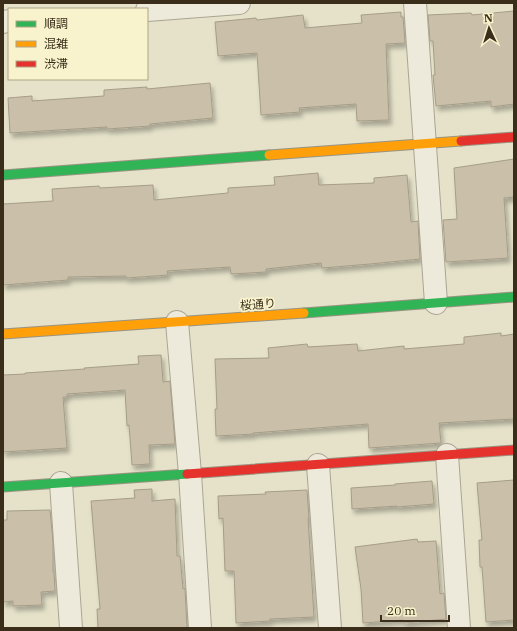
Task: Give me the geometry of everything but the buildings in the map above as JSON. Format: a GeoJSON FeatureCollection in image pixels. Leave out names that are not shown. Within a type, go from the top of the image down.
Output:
{"type":"FeatureCollection","features":[{"type":"Feature","properties":{"kind":"street"},"geometry":{"type":"LineString","coordinates":[[148,10],[239,3]]}},
{"type":"Feature","properties":{"kind":"street"},"geometry":{"type":"LineString","coordinates":[[415,3],[436,303]]}},
{"type":"Feature","properties":{"kind":"street"},"geometry":{"type":"LineString","coordinates":[[3,175],[514,137]]}},
{"type":"Feature","properties":{"kind":"street","name":"桜通り"},"geometry":{"type":"LineString","coordinates":[[3,334],[514,297]]}},
{"type":"Feature","properties":{"kind":"street"},"geometry":{"type":"LineString","coordinates":[[177,322],[190,474],[200,628]]}},
{"type":"Feature","properties":{"kind":"street"},"geometry":{"type":"LineString","coordinates":[[3,487],[514,450]]}},
{"type":"Feature","properties":{"kind":"street"},"geometry":{"type":"LineString","coordinates":[[447,455],[459,628]]}},
{"type":"Feature","properties":{"kind":"street"},"geometry":{"type":"LineString","coordinates":[[318,465],[330,628]]}},
{"type":"Feature","properties":{"kind":"street"},"geometry":{"type":"LineString","coordinates":[[61,483],[71,628]]}},
{"type":"Feature","properties":{"kind":"traffic: fast"},"geometry":{"type":"LineString","coordinates":[[3,175],[269,155]]}},
{"type":"Feature","properties":{"kind":"traffic: fast"},"geometry":{"type":"LineString","coordinates":[[304,313],[514,297]]}},
{"type":"Feature","properties":{"kind":"traffic: fast"},"geometry":{"type":"LineString","coordinates":[[3,487],[187,474]]}},
{"type":"Feature","properties":{"kind":"traffic: slow"},"geometry":{"type":"LineString","coordinates":[[269,155],[461,141]]}},
{"type":"Feature","properties":{"kind":"traffic: slow"},"geometry":{"type":"LineString","coordinates":[[3,334],[304,313]]}},
{"type":"Feature","properties":{"kind":"traffic: jam"},"geometry":{"type":"LineString","coordinates":[[461,141],[514,137]]}},
{"type":"Feature","properties":{"kind":"traffic: jam"},"geometry":{"type":"LineString","coordinates":[[187,474],[514,450]]}}]}
